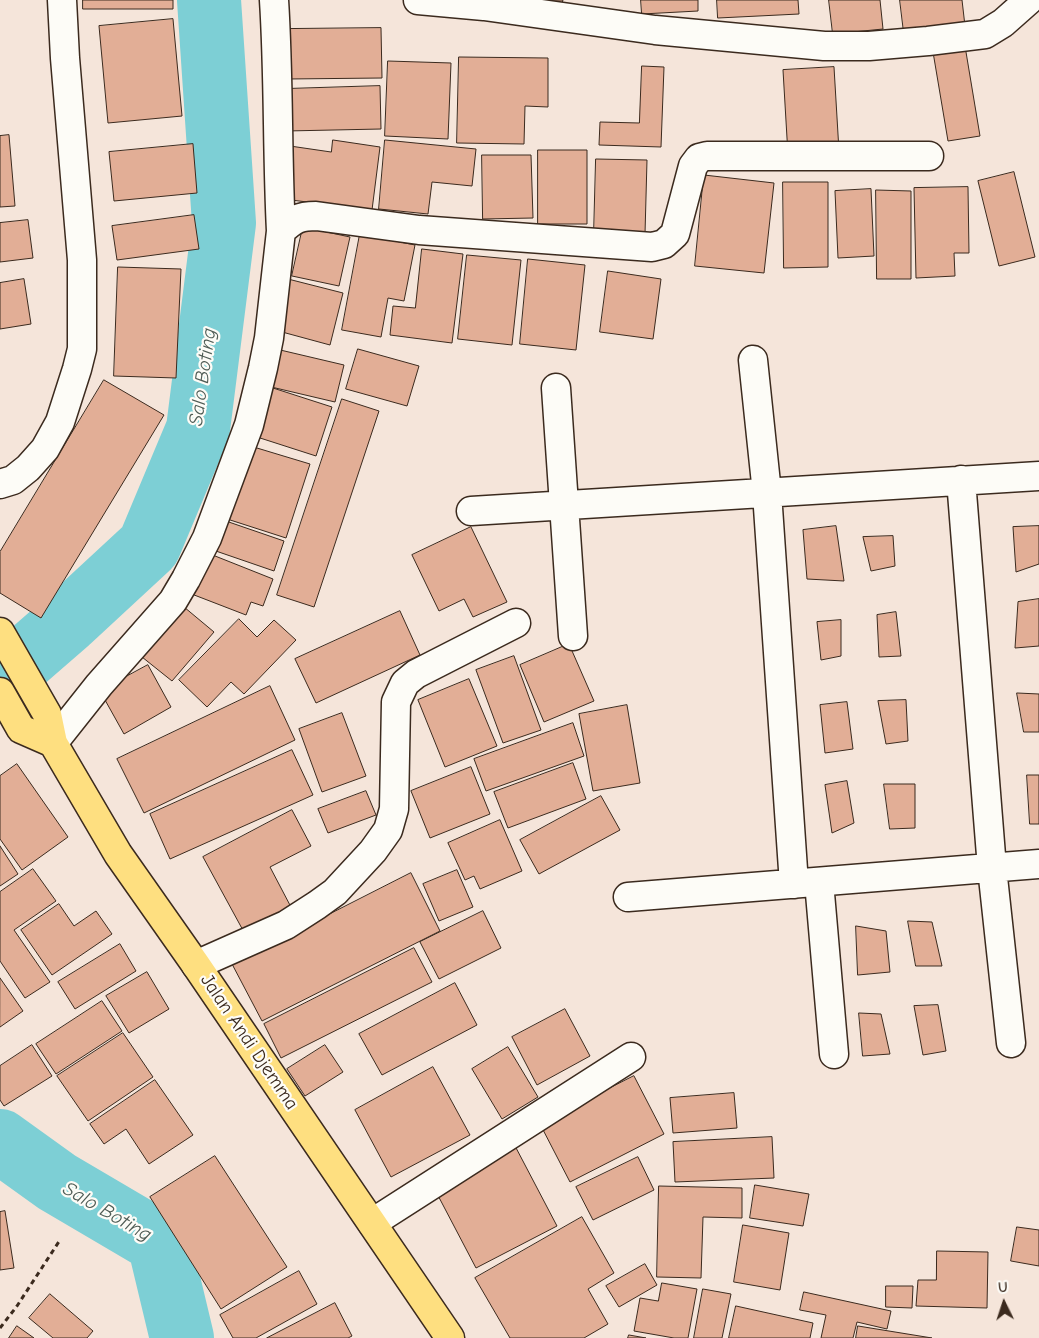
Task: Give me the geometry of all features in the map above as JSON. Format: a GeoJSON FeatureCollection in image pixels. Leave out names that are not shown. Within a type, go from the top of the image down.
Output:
{"type":"FeatureCollection","features":[{"type":"Feature","properties":{"kind":"highway","name":"Jalan Andi Djemma"},"geometry":{"type":"LineString","coordinates":[[0,632],[47,714],[53,743],[118,854],[196,965],[450,1338]]}},
{"type":"Feature","properties":{"kind":"highway"},"geometry":{"type":"LineString","coordinates":[[0,692],[21,728],[53,743]]}},
{"type":"Feature","properties":{"kind":"street"},"geometry":{"type":"LineString","coordinates":[[0,484],[13,480],[28,468],[45,449],[60,422],[82,348],[82,260],[62,0]]}},
{"type":"Feature","properties":{"kind":"street"},"geometry":{"type":"LineString","coordinates":[[53,743],[99,685],[135,646],[172,601],[186,579],[207,538],[249,425],[269,338],[282,231],[278,168],[274,0]]}},
{"type":"Feature","properties":{"kind":"street"},"geometry":{"type":"LineString","coordinates":[[418,0],[485,3],[655,30],[824,46],[860,46],[928,41],[985,34],[1003,23],[1029,0]]}},
{"type":"Feature","properties":{"kind":"street"},"geometry":{"type":"LineString","coordinates":[[282,231],[293,221],[303,216],[316,216],[418,230],[652,247],[664,244],[675,234],[693,166],[699,158],[706,156],[929,156]]}},
{"type":"Feature","properties":{"kind":"street"},"geometry":{"type":"LineString","coordinates":[[753,360],[806,883],[834,1054]]}},
{"type":"Feature","properties":{"kind":"street"},"geometry":{"type":"LineString","coordinates":[[556,388],[573,636]]}},
{"type":"Feature","properties":{"kind":"street"},"geometry":{"type":"LineString","coordinates":[[471,511],[1039,476]]}},
{"type":"Feature","properties":{"kind":"street"},"geometry":{"type":"LineString","coordinates":[[961,480],[992,868],[1011,1043]]}},
{"type":"Feature","properties":{"kind":"street"},"geometry":{"type":"LineString","coordinates":[[196,965],[286,925],[335,892],[348,879],[373,852],[388,830],[394,809],[396,702],[405,683],[416,674],[516,623]]}},
{"type":"Feature","properties":{"kind":"street"},"geometry":{"type":"LineString","coordinates":[[628,896],[1039,864]]}},
{"type":"Feature","properties":{"kind":"street"},"geometry":{"type":"LineString","coordinates":[[372,1222],[631,1057]]}},
{"type":"Feature","properties":{"kind":"path"},"geometry":{"type":"LineString","coordinates":[[0,1328],[17,1306],[60,1240]]}},
{"type":"Feature","properties":{"kind":"building"},"geometry":{"type":"Polygon","coordinates":[[[83,0],[173,0],[173,9],[83,9],[83,0]]]}},
{"type":"Feature","properties":{"kind":"building"},"geometry":{"type":"Polygon","coordinates":[[[544,0],[563,0],[562,3],[544,0]]]}},
{"type":"Feature","properties":{"kind":"building"},"geometry":{"type":"Polygon","coordinates":[[[641,0],[698,0],[698,11],[642,14],[641,0]]]}},
{"type":"Feature","properties":{"kind":"building"},"geometry":{"type":"Polygon","coordinates":[[[717,0],[798,0],[799,14],[718,18],[717,0]]]}},
{"type":"Feature","properties":{"kind":"building"},"geometry":{"type":"Polygon","coordinates":[[[829,0],[880,0],[883,29],[833,34],[829,0]]]}},
{"type":"Feature","properties":{"kind":"building"},"geometry":{"type":"Polygon","coordinates":[[[900,0],[962,0],[965,26],[904,33],[900,0]]]}},
{"type":"Feature","properties":{"kind":"building"},"geometry":{"type":"Polygon","coordinates":[[[173,19],[182,116],[108,123],[99,26],[173,19]]]}},
{"type":"Feature","properties":{"kind":"building"},"geometry":{"type":"Polygon","coordinates":[[[381,28],[382,78],[287,79],[286,29],[381,28]]]}},
{"type":"Feature","properties":{"kind":"building"},"geometry":{"type":"Polygon","coordinates":[[[964,40],[980,136],[948,141],[932,46],[964,40]]]}},
{"type":"Feature","properties":{"kind":"building"},"geometry":{"type":"Polygon","coordinates":[[[459,57],[548,58],[548,107],[525,106],[524,144],[457,143],[459,57]]]}},
{"type":"Feature","properties":{"kind":"building"},"geometry":{"type":"Polygon","coordinates":[[[388,61],[451,63],[448,139],[385,136],[388,61]]]}},
{"type":"Feature","properties":{"kind":"building"},"geometry":{"type":"Polygon","coordinates":[[[642,66],[664,67],[661,147],[599,145],[600,122],[639,123],[642,66]]]}},
{"type":"Feature","properties":{"kind":"building"},"geometry":{"type":"Polygon","coordinates":[[[834,67],[839,151],[788,155],[783,70],[834,67]]]}},
{"type":"Feature","properties":{"kind":"building"},"geometry":{"type":"Polygon","coordinates":[[[380,86],[381,129],[286,131],[285,89],[380,86]]]}},
{"type":"Feature","properties":{"kind":"building"},"geometry":{"type":"Polygon","coordinates":[[[9,135],[15,206],[0,207],[0,136],[9,135]]]}},
{"type":"Feature","properties":{"kind":"building"},"geometry":{"type":"Polygon","coordinates":[[[333,140],[380,147],[372,210],[283,199],[290,146],[331,152],[333,140]]]}},
{"type":"Feature","properties":{"kind":"building"},"geometry":{"type":"Polygon","coordinates":[[[385,140],[476,149],[472,186],[432,182],[428,214],[379,209],[385,140]]]}},
{"type":"Feature","properties":{"kind":"building"},"geometry":{"type":"Polygon","coordinates":[[[193,144],[197,193],[114,201],[109,152],[193,144]]]}},
{"type":"Feature","properties":{"kind":"building"},"geometry":{"type":"Polygon","coordinates":[[[538,150],[587,150],[587,224],[538,224],[538,150]]]}},
{"type":"Feature","properties":{"kind":"building"},"geometry":{"type":"Polygon","coordinates":[[[482,155],[531,155],[533,218],[483,219],[482,155]]]}},
{"type":"Feature","properties":{"kind":"building"},"geometry":{"type":"Polygon","coordinates":[[[596,159],[647,160],[645,234],[594,233],[596,159]]]}},
{"type":"Feature","properties":{"kind":"building"},"geometry":{"type":"Polygon","coordinates":[[[1014,172],[1035,257],[999,266],[978,181],[1014,172]]]}},
{"type":"Feature","properties":{"kind":"building"},"geometry":{"type":"Polygon","coordinates":[[[704,175],[774,183],[764,273],[695,266],[704,175]]]}},
{"type":"Feature","properties":{"kind":"building"},"geometry":{"type":"Polygon","coordinates":[[[783,182],[828,182],[828,267],[784,268],[783,182]]]}},
{"type":"Feature","properties":{"kind":"building"},"geometry":{"type":"Polygon","coordinates":[[[968,187],[969,253],[954,253],[955,276],[916,278],[914,188],[968,187]]]}},
{"type":"Feature","properties":{"kind":"building"},"geometry":{"type":"Polygon","coordinates":[[[871,189],[874,256],[838,258],[835,191],[871,189]]]}},
{"type":"Feature","properties":{"kind":"building"},"geometry":{"type":"Polygon","coordinates":[[[876,190],[911,191],[911,279],[877,279],[876,190]]]}},
{"type":"Feature","properties":{"kind":"building"},"geometry":{"type":"Polygon","coordinates":[[[194,215],[199,249],[117,260],[112,226],[194,215]]]}},
{"type":"Feature","properties":{"kind":"building"},"geometry":{"type":"Polygon","coordinates":[[[28,220],[33,258],[0,262],[0,223],[28,220]]]}},
{"type":"Feature","properties":{"kind":"building"},"geometry":{"type":"Polygon","coordinates":[[[303,227],[350,237],[339,286],[292,276],[303,227]]]}},
{"type":"Feature","properties":{"kind":"building"},"geometry":{"type":"Polygon","coordinates":[[[360,234],[415,245],[404,301],[388,298],[381,337],[342,330],[360,234]]]}},
{"type":"Feature","properties":{"kind":"building"},"geometry":{"type":"Polygon","coordinates":[[[422,249],[463,254],[452,343],[390,335],[393,306],[415,308],[422,249]]]}},
{"type":"Feature","properties":{"kind":"building"},"geometry":{"type":"Polygon","coordinates":[[[467,255],[521,260],[512,345],[458,339],[467,255]]]}},
{"type":"Feature","properties":{"kind":"building"},"geometry":{"type":"Polygon","coordinates":[[[528,259],[585,265],[576,350],[520,344],[528,259]]]}},
{"type":"Feature","properties":{"kind":"building"},"geometry":{"type":"Polygon","coordinates":[[[118,267],[181,269],[176,378],[114,376],[118,267]]]}},
{"type":"Feature","properties":{"kind":"building"},"geometry":{"type":"Polygon","coordinates":[[[608,271],[661,279],[653,339],[600,332],[608,271]]]}},
{"type":"Feature","properties":{"kind":"building"},"geometry":{"type":"Polygon","coordinates":[[[284,278],[343,293],[330,345],[271,329],[284,278]]]}},
{"type":"Feature","properties":{"kind":"building"},"geometry":{"type":"Polygon","coordinates":[[[24,279],[31,324],[0,329],[0,283],[24,279]]]}},
{"type":"Feature","properties":{"kind":"building"},"geometry":{"type":"Polygon","coordinates":[[[276,349],[344,365],[335,402],[267,386],[276,349]]]}},
{"type":"Feature","properties":{"kind":"building"},"geometry":{"type":"Polygon","coordinates":[[[358,349],[419,366],[407,406],[346,389],[358,349]]]}},
{"type":"Feature","properties":{"kind":"building"},"geometry":{"type":"Polygon","coordinates":[[[104,380],[164,415],[41,618],[0,593],[0,552],[104,380]]]}},
{"type":"Feature","properties":{"kind":"building"},"geometry":{"type":"Polygon","coordinates":[[[273,388],[332,407],[316,456],[257,437],[273,388]]]}},
{"type":"Feature","properties":{"kind":"building"},"geometry":{"type":"Polygon","coordinates":[[[342,399],[379,411],[314,607],[277,595],[342,399]]]}},
{"type":"Feature","properties":{"kind":"building"},"geometry":{"type":"Polygon","coordinates":[[[247,445],[310,464],[286,538],[224,518],[247,445]]]}},
{"type":"Feature","properties":{"kind":"building"},"geometry":{"type":"Polygon","coordinates":[[[220,519],[284,541],[274,571],[210,549],[220,519]]]}},
{"type":"Feature","properties":{"kind":"building"},"geometry":{"type":"Polygon","coordinates":[[[836,526],[844,581],[807,579],[803,530],[836,526]]]}},
{"type":"Feature","properties":{"kind":"building"},"geometry":{"type":"Polygon","coordinates":[[[1039,526],[1039,564],[1016,572],[1013,527],[1039,526]]]}},
{"type":"Feature","properties":{"kind":"building"},"geometry":{"type":"Polygon","coordinates":[[[471,527],[507,602],[473,617],[464,599],[439,611],[412,555],[471,527]]]}},
{"type":"Feature","properties":{"kind":"building"},"geometry":{"type":"Polygon","coordinates":[[[893,536],[895,566],[871,571],[863,537],[893,536]]]}},
{"type":"Feature","properties":{"kind":"building"},"geometry":{"type":"Polygon","coordinates":[[[205,552],[273,579],[263,606],[251,602],[246,615],[189,593],[205,552]]]}},
{"type":"Feature","properties":{"kind":"building"},"geometry":{"type":"Polygon","coordinates":[[[1039,599],[1039,646],[1015,648],[1018,602],[1039,599]]]}},
{"type":"Feature","properties":{"kind":"building"},"geometry":{"type":"Polygon","coordinates":[[[184,607],[214,632],[172,681],[142,657],[184,607]]]}},
{"type":"Feature","properties":{"kind":"building"},"geometry":{"type":"Polygon","coordinates":[[[400,611],[420,655],[316,703],[295,659],[400,611]]]}},
{"type":"Feature","properties":{"kind":"building"},"geometry":{"type":"Polygon","coordinates":[[[896,612],[901,656],[879,657],[877,615],[896,612]]]}},
{"type":"Feature","properties":{"kind":"building"},"geometry":{"type":"Polygon","coordinates":[[[239,619],[257,637],[274,620],[296,640],[244,694],[231,682],[207,707],[179,680],[239,619]]]}},
{"type":"Feature","properties":{"kind":"building"},"geometry":{"type":"Polygon","coordinates":[[[841,620],[841,656],[821,660],[817,622],[841,620]]]}},
{"type":"Feature","properties":{"kind":"building"},"geometry":{"type":"Polygon","coordinates":[[[569,644],[594,701],[544,722],[520,665],[569,644]]]}},
{"type":"Feature","properties":{"kind":"building"},"geometry":{"type":"Polygon","coordinates":[[[514,656],[541,730],[503,743],[476,670],[514,656]]]}},
{"type":"Feature","properties":{"kind":"building"},"geometry":{"type":"Polygon","coordinates":[[[148,665],[171,707],[124,734],[100,691],[148,665]]]}},
{"type":"Feature","properties":{"kind":"building"},"geometry":{"type":"Polygon","coordinates":[[[469,679],[497,746],[445,767],[418,700],[469,679]]]}},
{"type":"Feature","properties":{"kind":"building"},"geometry":{"type":"Polygon","coordinates":[[[270,686],[295,740],[144,813],[117,759],[270,686]]]}},
{"type":"Feature","properties":{"kind":"building"},"geometry":{"type":"Polygon","coordinates":[[[1017,693],[1039,694],[1039,732],[1024,732],[1017,693]]]}},
{"type":"Feature","properties":{"kind":"building"},"geometry":{"type":"Polygon","coordinates":[[[906,700],[908,741],[886,744],[878,701],[906,700]]]}},
{"type":"Feature","properties":{"kind":"building"},"geometry":{"type":"Polygon","coordinates":[[[847,702],[853,749],[825,753],[820,705],[847,702]]]}},
{"type":"Feature","properties":{"kind":"building"},"geometry":{"type":"Polygon","coordinates":[[[627,705],[640,783],[593,791],[579,714],[627,705]]]}},
{"type":"Feature","properties":{"kind":"building"},"geometry":{"type":"Polygon","coordinates":[[[342,713],[366,776],[322,792],[299,729],[342,713]]]}},
{"type":"Feature","properties":{"kind":"building"},"geometry":{"type":"Polygon","coordinates":[[[573,723],[584,756],[486,791],[474,759],[573,723]]]}},
{"type":"Feature","properties":{"kind":"building"},"geometry":{"type":"Polygon","coordinates":[[[292,750],[313,795],[170,859],[150,814],[292,750]]]}},
{"type":"Feature","properties":{"kind":"building"},"geometry":{"type":"Polygon","coordinates":[[[573,763],[586,799],[508,828],[494,792],[573,763]]]}},
{"type":"Feature","properties":{"kind":"building"},"geometry":{"type":"Polygon","coordinates":[[[17,764],[68,837],[22,870],[0,839],[0,776],[17,764]]]}},
{"type":"Feature","properties":{"kind":"building"},"geometry":{"type":"Polygon","coordinates":[[[471,767],[490,814],[430,838],[411,791],[471,767]]]}},
{"type":"Feature","properties":{"kind":"building"},"geometry":{"type":"Polygon","coordinates":[[[1027,775],[1039,775],[1039,824],[1030,824],[1027,775]]]}},
{"type":"Feature","properties":{"kind":"building"},"geometry":{"type":"Polygon","coordinates":[[[847,781],[854,823],[832,833],[825,785],[847,781]]]}},
{"type":"Feature","properties":{"kind":"building"},"geometry":{"type":"Polygon","coordinates":[[[884,784],[915,784],[915,828],[890,829],[884,784]]]}},
{"type":"Feature","properties":{"kind":"building"},"geometry":{"type":"Polygon","coordinates":[[[366,791],[376,815],[328,833],[318,809],[366,791]]]}},
{"type":"Feature","properties":{"kind":"building"},"geometry":{"type":"Polygon","coordinates":[[[601,796],[620,830],[539,874],[520,840],[601,796]]]}},
{"type":"Feature","properties":{"kind":"building"},"geometry":{"type":"Polygon","coordinates":[[[292,810],[311,846],[270,867],[292,909],[245,934],[203,857],[292,810]]]}},
{"type":"Feature","properties":{"kind":"building"},"geometry":{"type":"Polygon","coordinates":[[[500,820],[522,871],[480,889],[474,876],[465,880],[448,843],[500,820]]]}},
{"type":"Feature","properties":{"kind":"building"},"geometry":{"type":"Polygon","coordinates":[[[0,846],[18,874],[0,886],[0,846]]]}},
{"type":"Feature","properties":{"kind":"building"},"geometry":{"type":"Polygon","coordinates":[[[33,869],[56,901],[14,930],[50,982],[25,998],[0,961],[0,892],[33,869]]]}},
{"type":"Feature","properties":{"kind":"building"},"geometry":{"type":"Polygon","coordinates":[[[457,870],[473,907],[439,921],[423,884],[457,870]]]}},
{"type":"Feature","properties":{"kind":"building"},"geometry":{"type":"Polygon","coordinates":[[[411,873],[440,931],[262,1021],[232,964],[411,873]]]}},
{"type":"Feature","properties":{"kind":"building"},"geometry":{"type":"Polygon","coordinates":[[[59,904],[74,926],[96,911],[112,934],[52,975],[21,930],[59,904]]]}},
{"type":"Feature","properties":{"kind":"building"},"geometry":{"type":"Polygon","coordinates":[[[483,911],[501,948],[439,979],[420,942],[483,911]]]}},
{"type":"Feature","properties":{"kind":"building"},"geometry":{"type":"Polygon","coordinates":[[[908,921],[932,922],[942,966],[916,966],[908,921]]]}},
{"type":"Feature","properties":{"kind":"building"},"geometry":{"type":"Polygon","coordinates":[[[856,926],[886,931],[890,972],[858,975],[856,926]]]}},
{"type":"Feature","properties":{"kind":"building"},"geometry":{"type":"Polygon","coordinates":[[[120,944],[136,971],[75,1009],[58,982],[120,944]]]}},
{"type":"Feature","properties":{"kind":"building"},"geometry":{"type":"Polygon","coordinates":[[[414,948],[432,982],[281,1058],[264,1024],[414,948]]]}},
{"type":"Feature","properties":{"kind":"building"},"geometry":{"type":"Polygon","coordinates":[[[147,972],[169,1009],[129,1033],[106,996],[147,972]]]}},
{"type":"Feature","properties":{"kind":"building"},"geometry":{"type":"Polygon","coordinates":[[[0,978],[23,1011],[0,1027],[0,978]]]}},
{"type":"Feature","properties":{"kind":"building"},"geometry":{"type":"Polygon","coordinates":[[[455,983],[477,1025],[382,1075],[359,1034],[455,983]]]}},
{"type":"Feature","properties":{"kind":"building"},"geometry":{"type":"Polygon","coordinates":[[[102,1001],[122,1031],[56,1074],[36,1044],[102,1001]]]}},
{"type":"Feature","properties":{"kind":"building"},"geometry":{"type":"Polygon","coordinates":[[[938,1005],[946,1051],[923,1055],[914,1006],[938,1005]]]}},
{"type":"Feature","properties":{"kind":"building"},"geometry":{"type":"Polygon","coordinates":[[[565,1009],[590,1056],[537,1085],[512,1037],[565,1009]]]}},
{"type":"Feature","properties":{"kind":"building"},"geometry":{"type":"Polygon","coordinates":[[[859,1013],[881,1014],[890,1054],[863,1056],[859,1013]]]}},
{"type":"Feature","properties":{"kind":"building"},"geometry":{"type":"Polygon","coordinates":[[[123,1033],[153,1077],[88,1121],[57,1076],[123,1033]]]}},
{"type":"Feature","properties":{"kind":"building"},"geometry":{"type":"Polygon","coordinates":[[[32,1045],[52,1076],[4,1106],[0,1100],[0,1066],[32,1045]]]}},
{"type":"Feature","properties":{"kind":"building"},"geometry":{"type":"Polygon","coordinates":[[[325,1045],[343,1072],[305,1096],[287,1069],[325,1045]]]}},
{"type":"Feature","properties":{"kind":"building"},"geometry":{"type":"Polygon","coordinates":[[[508,1047],[538,1097],[502,1119],[472,1069],[508,1047]]]}},
{"type":"Feature","properties":{"kind":"building"},"geometry":{"type":"Polygon","coordinates":[[[433,1067],[470,1135],[391,1177],[355,1110],[433,1067]]]}},
{"type":"Feature","properties":{"kind":"building"},"geometry":{"type":"Polygon","coordinates":[[[634,1076],[664,1134],[570,1182],[540,1124],[634,1076]]]}},
{"type":"Feature","properties":{"kind":"building"},"geometry":{"type":"Polygon","coordinates":[[[155,1080],[193,1135],[149,1164],[126,1129],[104,1144],[90,1124],[155,1080]]]}},
{"type":"Feature","properties":{"kind":"building"},"geometry":{"type":"Polygon","coordinates":[[[734,1093],[737,1128],[673,1133],[670,1098],[734,1093]]]}},
{"type":"Feature","properties":{"kind":"building"},"geometry":{"type":"Polygon","coordinates":[[[772,1137],[774,1178],[675,1182],[673,1142],[772,1137]]]}},
{"type":"Feature","properties":{"kind":"building"},"geometry":{"type":"Polygon","coordinates":[[[514,1144],[557,1226],[476,1268],[433,1186],[514,1144]]]}},
{"type":"Feature","properties":{"kind":"building"},"geometry":{"type":"Polygon","coordinates":[[[215,1156],[287,1267],[221,1309],[150,1197],[215,1156]]]}},
{"type":"Feature","properties":{"kind":"building"},"geometry":{"type":"Polygon","coordinates":[[[638,1157],[654,1190],[593,1220],[576,1187],[638,1157]]]}},
{"type":"Feature","properties":{"kind":"building"},"geometry":{"type":"Polygon","coordinates":[[[755,1185],[809,1194],[803,1226],[750,1218],[755,1185]]]}},
{"type":"Feature","properties":{"kind":"building"},"geometry":{"type":"Polygon","coordinates":[[[659,1186],[742,1188],[742,1218],[703,1217],[701,1278],[657,1277],[659,1186]]]}},
{"type":"Feature","properties":{"kind":"building"},"geometry":{"type":"Polygon","coordinates":[[[5,1211],[14,1268],[0,1270],[0,1212],[5,1211]]]}},
{"type":"Feature","properties":{"kind":"building"},"geometry":{"type":"Polygon","coordinates":[[[582,1217],[614,1273],[588,1289],[608,1324],[584,1338],[510,1338],[475,1278],[582,1217]]]}},
{"type":"Feature","properties":{"kind":"building"},"geometry":{"type":"Polygon","coordinates":[[[743,1225],[789,1233],[780,1290],[734,1282],[743,1225]]]}},
{"type":"Feature","properties":{"kind":"building"},"geometry":{"type":"Polygon","coordinates":[[[1017,1227],[1039,1230],[1039,1266],[1011,1261],[1017,1227]]]}},
{"type":"Feature","properties":{"kind":"building"},"geometry":{"type":"Polygon","coordinates":[[[937,1251],[988,1252],[987,1308],[916,1306],[918,1280],[936,1280],[937,1251]]]}},
{"type":"Feature","properties":{"kind":"building"},"geometry":{"type":"Polygon","coordinates":[[[645,1264],[657,1285],[619,1307],[606,1286],[645,1264]]]}},
{"type":"Feature","properties":{"kind":"building"},"geometry":{"type":"Polygon","coordinates":[[[299,1271],[317,1304],[256,1338],[233,1338],[220,1315],[299,1271]]]}},
{"type":"Feature","properties":{"kind":"building"},"geometry":{"type":"Polygon","coordinates":[[[662,1283],[697,1289],[688,1338],[674,1338],[634,1331],[640,1298],[658,1301],[662,1283]]]}},
{"type":"Feature","properties":{"kind":"building"},"geometry":{"type":"Polygon","coordinates":[[[886,1286],[913,1286],[912,1308],[886,1307],[886,1286]]]}},
{"type":"Feature","properties":{"kind":"building"},"geometry":{"type":"Polygon","coordinates":[[[703,1289],[731,1294],[722,1338],[694,1338],[703,1289]]]}},
{"type":"Feature","properties":{"kind":"building"},"geometry":{"type":"Polygon","coordinates":[[[804,1292],[891,1311],[887,1329],[857,1322],[853,1338],[821,1338],[826,1315],[800,1310],[804,1292]]]}},
{"type":"Feature","properties":{"kind":"building"},"geometry":{"type":"Polygon","coordinates":[[[50,1294],[93,1331],[87,1338],[53,1338],[29,1318],[50,1294]]]}},
{"type":"Feature","properties":{"kind":"building"},"geometry":{"type":"Polygon","coordinates":[[[335,1303],[352,1336],[348,1338],[267,1338],[335,1303]]]}},
{"type":"Feature","properties":{"kind":"building"},"geometry":{"type":"Polygon","coordinates":[[[736,1306],[813,1323],[810,1338],[729,1338],[736,1306]]]}},
{"type":"Feature","properties":{"kind":"building"},"geometry":{"type":"Polygon","coordinates":[[[17,1326],[34,1338],[9,1338],[17,1326]]]}},
{"type":"Feature","properties":{"kind":"building"},"geometry":{"type":"Polygon","coordinates":[[[858,1326],[932,1338],[856,1338],[858,1326]]]}},
{"type":"Feature","properties":{"kind":"building"},"geometry":{"type":"Polygon","coordinates":[[[629,1335],[646,1338],[628,1338],[629,1335]]]}},
{"type":"Feature","properties":{"kind":"waterway","name":"Salo Boting"},"geometry":{"type":"LineString","coordinates":[[0,680],[68,621],[149,546],[198,429],[224,223],[209,0]]}},
{"type":"Feature","properties":{"kind":"waterway","name":"Salo Boting"},"geometry":{"type":"LineString","coordinates":[[0,1141],[57,1182],[159,1242],[182,1338]]}}]}
